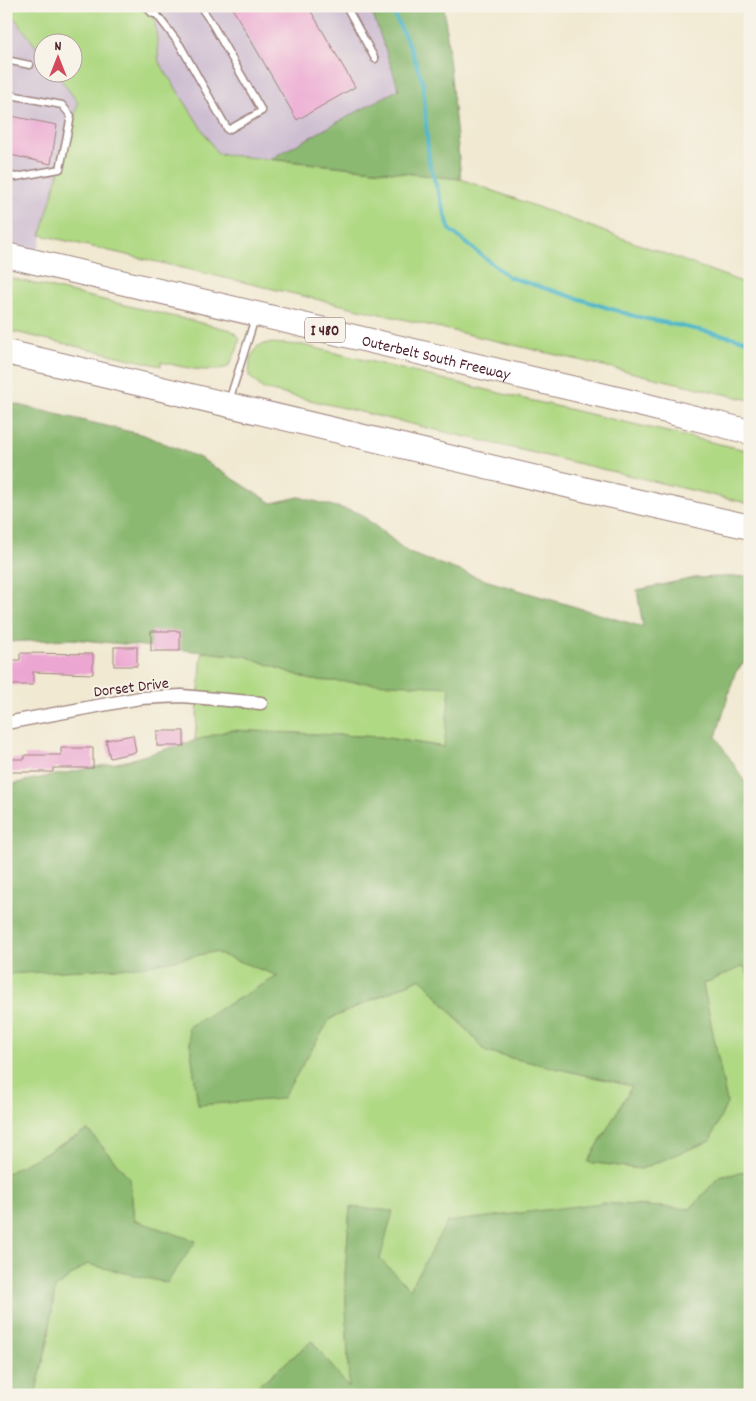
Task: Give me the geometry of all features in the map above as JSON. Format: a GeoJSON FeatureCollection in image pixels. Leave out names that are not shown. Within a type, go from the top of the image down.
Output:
{"type":"FeatureCollection","features":[{"type":"Feature","properties":{"kind":"highway","name":"Outerbelt South Freeway"},"geometry":{"type":"LineString","coordinates":[[6,255],[643,405],[750,432]]}},
{"type":"Feature","properties":{"kind":"highway"},"geometry":{"type":"LineString","coordinates":[[6,352],[750,527]]}},
{"type":"Feature","properties":{"kind":"highway"},"geometry":{"type":"LineString","coordinates":[[643,405],[750,421]]}},
{"type":"Feature","properties":{"kind":"highway"},"geometry":{"type":"LineString","coordinates":[[604,494],[750,540]]}},
{"type":"Feature","properties":{"kind":"street","name":"Dorset Drive"},"geometry":{"type":"LineString","coordinates":[[6,723],[140,698],[182,696],[262,703]]}},
{"type":"Feature","properties":{"kind":"lane"},"geometry":{"type":"LineString","coordinates":[[152,9],[180,45],[228,130],[262,111],[200,6]]}},
{"type":"Feature","properties":{"kind":"lane"},"geometry":{"type":"LineString","coordinates":[[346,6],[375,59]]}},
{"type":"Feature","properties":{"kind":"lane"},"geometry":{"type":"LineString","coordinates":[[6,60],[30,65]]}},
{"type":"Feature","properties":{"kind":"lane"},"geometry":{"type":"LineString","coordinates":[[6,94],[62,105],[71,116],[60,169],[16,177],[6,175]]}},
{"type":"Feature","properties":{"kind":"lane"},"geometry":{"type":"LineString","coordinates":[[228,405],[256,314]]}},
{"type":"Feature","properties":{"kind":"shaded area"},"geometry":{"type":"Polygon","coordinates":[[[150,6],[370,6],[400,89],[270,159],[218,154],[159,62],[154,11],[150,6]]]}},
{"type":"Feature","properties":{"kind":"shaded area"},"geometry":{"type":"Polygon","coordinates":[[[6,7],[32,42],[32,82],[63,82],[78,102],[35,262],[6,255],[6,7]]]}},
{"type":"Feature","properties":{"kind":"green space"},"geometry":{"type":"Polygon","coordinates":[[[6,6],[150,6],[154,11],[159,62],[218,154],[461,179],[750,285],[750,400],[41,235],[78,103],[63,82],[82,82],[82,32],[32,32],[32,41],[6,6]]]}},
{"type":"Feature","properties":{"kind":"green space"},"geometry":{"type":"Polygon","coordinates":[[[370,6],[444,6],[461,179],[270,159],[399,89],[370,6]]]}},
{"type":"Feature","properties":{"kind":"green space"},"geometry":{"type":"Polygon","coordinates":[[[6,277],[231,330],[240,338],[237,350],[228,367],[203,370],[161,362],[161,366],[6,330],[6,277]]]}},
{"type":"Feature","properties":{"kind":"green space"},"geometry":{"type":"Polygon","coordinates":[[[268,343],[303,345],[750,451],[750,504],[263,389],[249,376],[250,358],[258,346],[268,343]]]}},
{"type":"Feature","properties":{"kind":"green space"},"geometry":{"type":"Polygon","coordinates":[[[6,402],[144,435],[200,458],[272,503],[299,497],[359,513],[409,553],[488,581],[643,627],[637,590],[694,578],[750,576],[750,655],[735,673],[716,737],[750,790],[750,981],[744,966],[703,984],[727,1103],[710,1141],[641,1169],[588,1162],[632,1086],[486,1052],[421,978],[330,1019],[282,1099],[198,1105],[188,1027],[278,976],[214,952],[140,967],[6,974],[6,786],[126,761],[230,730],[381,737],[444,747],[450,687],[311,680],[245,656],[72,639],[6,642],[6,402]]]}},
{"type":"Feature","properties":{"kind":"green space"},"geometry":{"type":"Polygon","coordinates":[[[202,652],[245,656],[311,680],[450,686],[445,747],[381,737],[230,730],[195,741],[202,652]]]}},
{"type":"Feature","properties":{"kind":"green space"},"geometry":{"type":"Polygon","coordinates":[[[214,952],[279,976],[188,1027],[198,1105],[282,1098],[330,1019],[421,978],[486,1052],[632,1086],[588,1162],[641,1169],[727,1103],[703,984],[744,966],[750,981],[750,1171],[719,1177],[690,1209],[601,1203],[410,1289],[380,1259],[350,1207],[345,1275],[349,1389],[312,1341],[247,1395],[35,1395],[48,1341],[55,1288],[87,1264],[167,1282],[134,1220],[130,1179],[88,1130],[6,1174],[6,972],[214,952]]]}},
{"type":"Feature","properties":{"kind":"green space"},"geometry":{"type":"Polygon","coordinates":[[[88,1130],[130,1179],[134,1220],[196,1241],[167,1283],[87,1264],[55,1288],[48,1341],[35,1395],[6,1395],[6,1174],[88,1130]]]}},
{"type":"Feature","properties":{"kind":"green space"},"geometry":{"type":"Polygon","coordinates":[[[750,1171],[750,1395],[247,1395],[312,1341],[349,1388],[345,1275],[350,1207],[393,1211],[380,1259],[410,1289],[447,1222],[601,1203],[690,1209],[719,1177],[750,1171]]]}},
{"type":"Feature","properties":{"kind":"building"},"geometry":{"type":"Polygon","coordinates":[[[231,6],[308,6],[355,87],[297,120],[231,6]]]}},
{"type":"Feature","properties":{"kind":"building"},"geometry":{"type":"Polygon","coordinates":[[[6,115],[57,125],[51,164],[6,154],[6,115]]]}},
{"type":"Feature","properties":{"kind":"building"},"geometry":{"type":"Polygon","coordinates":[[[151,631],[180,631],[180,651],[151,651],[151,631]]]}},
{"type":"Feature","properties":{"kind":"building"},"geometry":{"type":"Polygon","coordinates":[[[114,647],[137,647],[137,666],[114,666],[114,647]]]}},
{"type":"Feature","properties":{"kind":"building"},"geometry":{"type":"Polygon","coordinates":[[[20,653],[93,654],[93,674],[33,672],[33,685],[6,685],[6,660],[20,660],[20,653]]]}},
{"type":"Feature","properties":{"kind":"building"},"geometry":{"type":"Polygon","coordinates":[[[157,731],[184,731],[184,746],[157,746],[157,731]]]}},
{"type":"Feature","properties":{"kind":"building"},"geometry":{"type":"Polygon","coordinates":[[[133,735],[136,752],[110,758],[106,740],[133,735]]]}},
{"type":"Feature","properties":{"kind":"building"},"geometry":{"type":"Polygon","coordinates":[[[61,748],[93,748],[93,768],[53,768],[53,772],[6,772],[6,759],[25,759],[25,755],[61,755],[61,748]]]}},
{"type":"Feature","properties":{"kind":"waterway"},"geometry":{"type":"LineString","coordinates":[[390,6],[410,47],[423,83],[429,162],[450,230],[509,277],[634,316],[750,341]]}}]}
